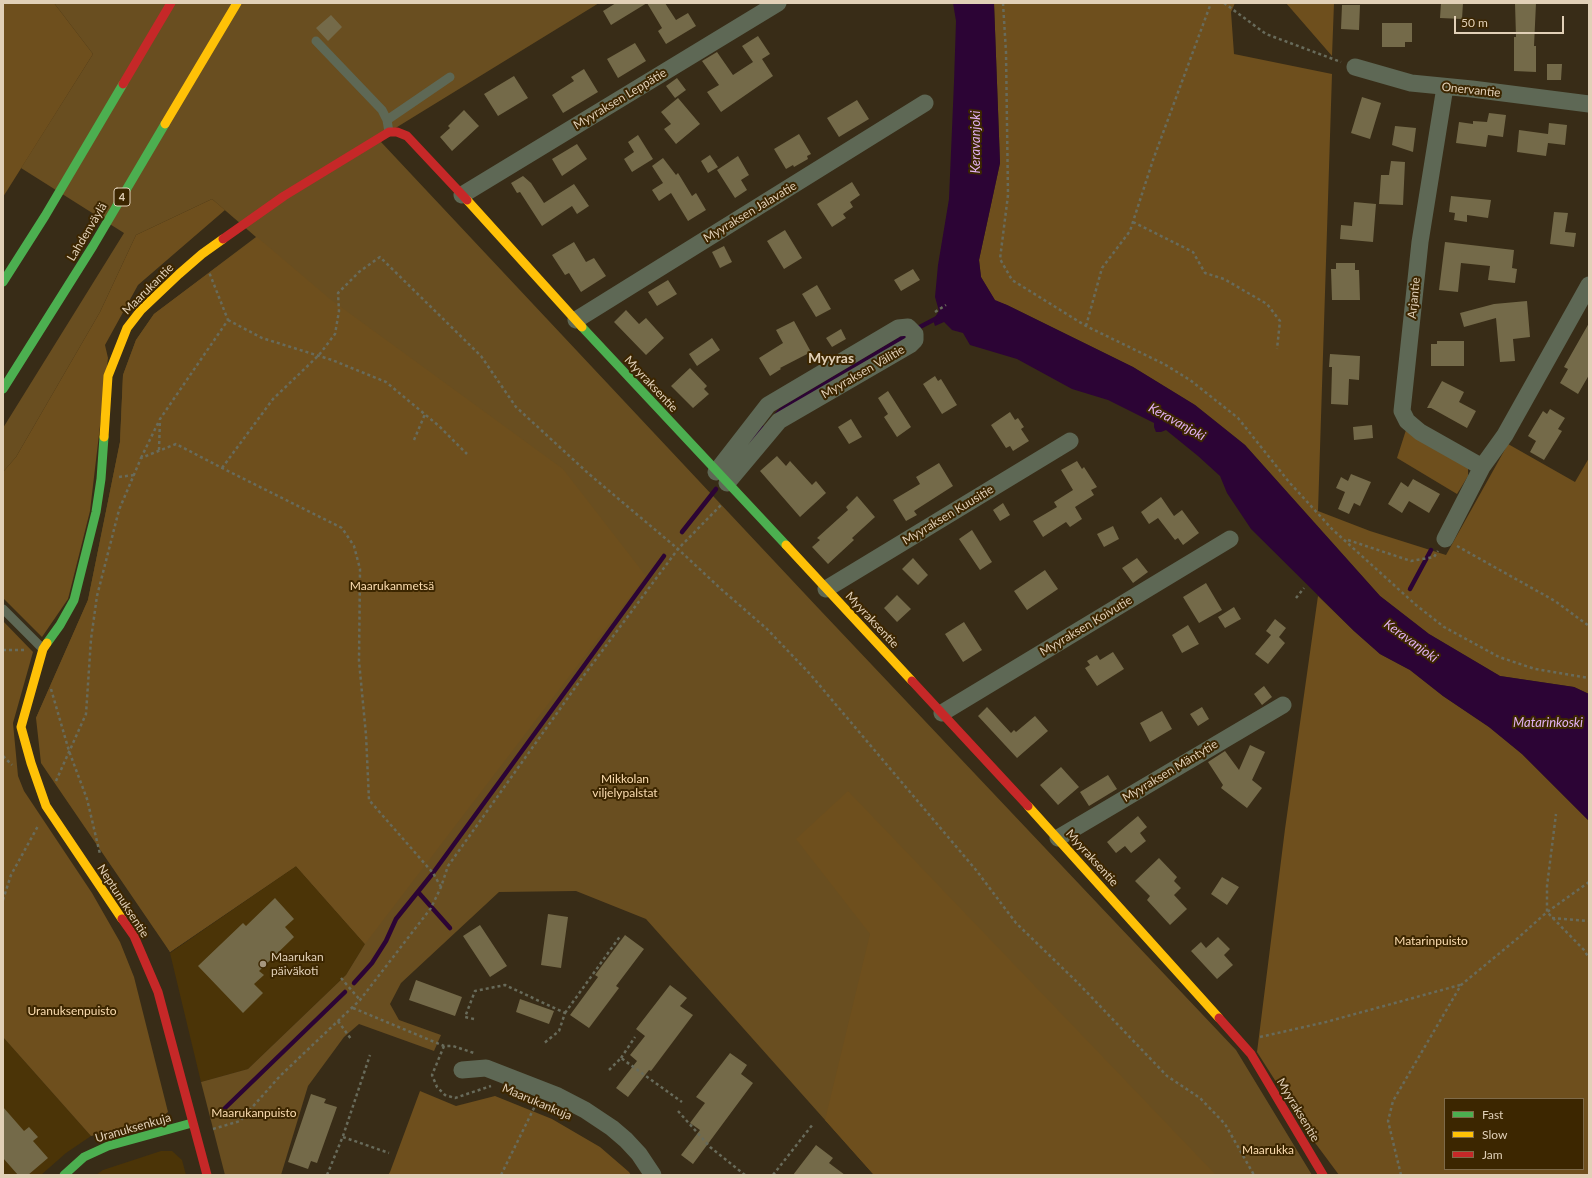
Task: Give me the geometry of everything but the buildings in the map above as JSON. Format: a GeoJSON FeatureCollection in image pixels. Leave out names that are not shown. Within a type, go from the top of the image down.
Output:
{"type":"FeatureCollection","features":[{"type":"Feature","properties":{"kind":"main road"},"geometry":{"type":"LineString","coordinates":[[3,282],[45,216],[171,3]]}},
{"type":"Feature","properties":{"kind":"main road","name":"Lahdenväylä"},"geometry":{"type":"LineString","coordinates":[[3,389],[93,246],[237,3]]}},
{"type":"Feature","properties":{"kind":"main road","name":"Myyraksentie"},"geometry":{"type":"LineString","coordinates":[[389,132],[397,132],[408,136],[725,482],[1058,838],[1170,962],[1251,1054],[1323,1175]]}},
{"type":"Feature","properties":{"kind":"main road","name":"Maarukantie"},"geometry":{"type":"LineString","coordinates":[[43,649],[60,625],[74,600],[96,512],[101,479],[108,376],[126,328],[141,310],[202,254],[284,196],[389,132]]}},
{"type":"Feature","properties":{"kind":"main road","name":"Neptunuksentie"},"geometry":{"type":"LineString","coordinates":[[43,649],[21,727],[31,763],[46,806],[134,936],[158,992],[207,1175]]}},
{"type":"Feature","properties":{"kind":"main road","name":"Uranuksenkuja"},"geometry":{"type":"LineString","coordinates":[[64,1175],[84,1157],[96,1150],[192,1123]]}},
{"type":"Feature","properties":{"kind":"street","name":"Myyraksen Leppätie"},"geometry":{"type":"LineString","coordinates":[[462,195],[778,3]]}},
{"type":"Feature","properties":{"kind":"street","name":"Onervantie"},"geometry":{"type":"LineString","coordinates":[[1355,67],[1411,83],[1589,104]]}},
{"type":"Feature","properties":{"kind":"street","name":"Arjantie"},"geometry":{"type":"LineString","coordinates":[[1445,87],[1420,242],[1402,411],[1407,421],[1420,432],[1482,467]]}},
{"type":"Feature","properties":{"kind":"street","name":"Myyraksen Jalavatie"},"geometry":{"type":"LineString","coordinates":[[576,320],[925,103]]}},
{"type":"Feature","properties":{"kind":"street"},"geometry":{"type":"LineString","coordinates":[[1445,539],[1482,467],[1505,435],[1589,284]]}},
{"type":"Feature","properties":{"kind":"street","name":"Myyraksen Välitie"},"geometry":{"type":"LineString","coordinates":[[908,326],[915,334],[915,340],[910,345],[779,421],[725,482],[768,405],[898,328],[908,326]]}},
{"type":"Feature","properties":{"kind":"street","name":"Myyraksen Kuusitie"},"geometry":{"type":"LineString","coordinates":[[826,589],[1070,442]]}},
{"type":"Feature","properties":{"kind":"street","name":"Myyraksen Koivutie"},"geometry":{"type":"LineString","coordinates":[[942,713],[1230,539]]}},
{"type":"Feature","properties":{"kind":"street","name":"Myyraksen Mäntytie"},"geometry":{"type":"LineString","coordinates":[[1058,838],[1283,705]]}},
{"type":"Feature","properties":{"kind":"street","name":"Maarukankuja"},"geometry":{"type":"LineString","coordinates":[[462,1070],[486,1068],[558,1096],[585,1110],[612,1128],[626,1140],[639,1154],[653,1175]]}},
{"type":"Feature","properties":{"kind":"lane"},"geometry":{"type":"LineString","coordinates":[[316,41],[382,110],[387,120],[389,132]]}},
{"type":"Feature","properties":{"kind":"lane"},"geometry":{"type":"LineString","coordinates":[[387,120],[450,77]]}},
{"type":"Feature","properties":{"kind":"lane"},"geometry":{"type":"LineString","coordinates":[[3,609],[43,649]]}},
{"type":"Feature","properties":{"kind":"path"},"geometry":{"type":"LineString","coordinates":[[1003,3],[1006,59],[1008,195],[1000,259],[1012,280],[1086,326],[1164,364],[1190,380],[1238,418],[1289,482],[1332,529],[1416,605],[1444,627],[1499,657],[1535,669],[1589,678]]}},
{"type":"Feature","properties":{"kind":"path"},"geometry":{"type":"LineString","coordinates":[[1086,326],[1102,268],[1130,231],[1211,3]]}},
{"type":"Feature","properties":{"kind":"path"},"geometry":{"type":"LineString","coordinates":[[1224,3],[1266,34],[1355,67]]}},
{"type":"Feature","properties":{"kind":"path"},"geometry":{"type":"LineString","coordinates":[[1132,222],[1193,252],[1205,273],[1224,279],[1267,304],[1280,321],[1277,349]]}},
{"type":"Feature","properties":{"kind":"path"},"geometry":{"type":"LineString","coordinates":[[202,254],[228,320],[262,338],[318,355],[386,382],[439,426],[467,454]]}},
{"type":"Feature","properties":{"kind":"path"},"geometry":{"type":"LineString","coordinates":[[222,468],[273,399],[318,355],[335,334],[339,311],[338,293],[359,272],[380,257],[481,356],[516,407],[589,474],[678,548],[766,629],[810,674],[976,870],[1016,923],[1076,982],[1167,1076],[1200,1098],[1225,1124],[1254,1175]]}},
{"type":"Feature","properties":{"kind":"path"},"geometry":{"type":"LineString","coordinates":[[935,312],[946,305]]}},
{"type":"Feature","properties":{"kind":"path"},"geometry":{"type":"LineString","coordinates":[[69,751],[86,714],[91,639],[97,596],[119,510],[141,458],[160,419],[228,320]]}},
{"type":"Feature","properties":{"kind":"path"},"geometry":{"type":"LineString","coordinates":[[414,440],[424,414]]}},
{"type":"Feature","properties":{"kind":"path"},"geometry":{"type":"LineString","coordinates":[[159,450],[160,419]]}},
{"type":"Feature","properties":{"kind":"path"},"geometry":{"type":"LineString","coordinates":[[141,458],[176,444],[342,528],[354,546],[360,569],[359,661],[366,735],[369,800],[433,873],[441,887]]}},
{"type":"Feature","properties":{"kind":"path"},"geometry":{"type":"LineString","coordinates":[[207,1131],[240,1121],[280,1076],[360,1000],[431,908],[441,887],[448,866],[587,672],[678,548],[725,501],[725,482]]}},
{"type":"Feature","properties":{"kind":"path"},"geometry":{"type":"LineString","coordinates":[[1345,540],[1411,561],[1434,557],[1445,539],[1555,601],[1589,626]]}},
{"type":"Feature","properties":{"kind":"path"},"geometry":{"type":"LineString","coordinates":[[1296,598],[1304,588]]}},
{"type":"Feature","properties":{"kind":"path"},"geometry":{"type":"LineString","coordinates":[[50,688],[69,751],[87,799],[101,857]]}},
{"type":"Feature","properties":{"kind":"path"},"geometry":{"type":"LineString","coordinates":[[3,900],[11,875],[38,827],[46,806]]}},
{"type":"Feature","properties":{"kind":"path"},"geometry":{"type":"LineString","coordinates":[[1556,814],[1547,886],[1547,912],[1584,950],[1589,958]]}},
{"type":"Feature","properties":{"kind":"path"},"geometry":{"type":"LineString","coordinates":[[1401,1175],[1388,1121],[1393,1101],[1461,985],[1547,912],[1589,882]]}},
{"type":"Feature","properties":{"kind":"path"},"geometry":{"type":"LineString","coordinates":[[1552,918],[1589,922]]}},
{"type":"Feature","properties":{"kind":"path"},"geometry":{"type":"LineString","coordinates":[[543,1044],[559,1032],[565,1013],[621,935]]}},
{"type":"Feature","properties":{"kind":"path"},"geometry":{"type":"LineString","coordinates":[[341,978],[360,1000]]}},
{"type":"Feature","properties":{"kind":"path"},"geometry":{"type":"LineString","coordinates":[[474,1019],[465,1016],[475,991],[505,985],[565,1013]]}},
{"type":"Feature","properties":{"kind":"path"},"geometry":{"type":"LineString","coordinates":[[1240,1041],[1326,1022],[1461,985]]}},
{"type":"Feature","properties":{"kind":"path","name":"Maarukankuja"},"geometry":{"type":"LineString","coordinates":[[353,1008],[444,1046],[432,1075],[437,1087],[444,1095],[455,1098],[495,1085]]}},
{"type":"Feature","properties":{"kind":"path"},"geometry":{"type":"LineString","coordinates":[[338,1021],[351,1038]]}},
{"type":"Feature","properties":{"kind":"path"},"geometry":{"type":"LineString","coordinates":[[609,1070],[621,1058],[635,1037]]}},
{"type":"Feature","properties":{"kind":"path"},"geometry":{"type":"LineString","coordinates":[[327,1175],[343,1136],[370,1055]]}},
{"type":"Feature","properties":{"kind":"path"},"geometry":{"type":"LineString","coordinates":[[621,1058],[682,1102]]}},
{"type":"Feature","properties":{"kind":"path"},"geometry":{"type":"LineString","coordinates":[[501,1175],[538,1100]]}},
{"type":"Feature","properties":{"kind":"path"},"geometry":{"type":"LineString","coordinates":[[678,1111],[710,1147],[745,1175]]}},
{"type":"Feature","properties":{"kind":"path"},"geometry":{"type":"LineString","coordinates":[[773,1175],[813,1124]]}},
{"type":"Feature","properties":{"kind":"path"},"geometry":{"type":"LineString","coordinates":[[343,1136],[389,1154]]}},
{"type":"Feature","properties":{"kind":"shaded area","name":"Maarukan päiväkoti"},"geometry":{"type":"Polygon","coordinates":[[[296,866],[365,944],[346,975],[248,1069],[201,1082],[170,953],[296,866]]]}},
{"type":"Feature","properties":{"kind":"shaded area"},"geometry":{"type":"Polygon","coordinates":[[[3,1037],[91,1136],[66,1153],[41,1175],[3,1175],[3,1037]]]}},
{"type":"Feature","properties":{"kind":"shaded area"},"geometry":{"type":"Polygon","coordinates":[[[161,1151],[172,1151],[182,1160],[186,1175],[96,1175],[103,1170],[161,1151]]]}},
{"type":"Feature","properties":{"kind":"green space"},"geometry":{"type":"Polygon","coordinates":[[[3,3],[54,3],[93,54],[3,197],[3,3]]]}},
{"type":"Feature","properties":{"kind":"green space","name":"Maarukanmetsä"},"geometry":{"type":"Polygon","coordinates":[[[54,3],[599,3],[389,132],[381,142],[820,610],[1236,1050],[1312,1175],[874,1175],[646,919],[576,891],[499,892],[401,983],[390,1004],[399,1020],[441,1035],[434,1051],[359,1024],[344,1037],[308,1086],[281,1175],[225,1175],[201,1082],[248,1069],[346,975],[365,944],[296,866],[170,952],[36,718],[88,600],[120,442],[123,375],[136,340],[154,314],[256,237],[212,199],[136,235],[100,312],[16,457],[3,472],[3,428],[124,233],[21,168],[93,54],[54,3]]]}},
{"type":"Feature","properties":{"kind":"green space"},"geometry":{"type":"Polygon","coordinates":[[[994,3],[1235,3],[1231,12],[1234,54],[1332,74],[1318,511],[1370,531],[1446,555],[1508,444],[1575,482],[1589,458],[1589,694],[1574,687],[1500,676],[1429,634],[1380,596],[1245,445],[1195,405],[1133,367],[1007,305],[995,301],[981,277],[979,260],[1000,163],[994,3]]]}},
{"type":"Feature","properties":{"kind":"green space"},"geometry":{"type":"Polygon","coordinates":[[[1286,3],[1334,3],[1332,56],[1286,3]]]}},
{"type":"Feature","properties":{"kind":"green space"},"geometry":{"type":"Polygon","coordinates":[[[212,199],[225,210],[138,285],[105,345],[108,358],[90,511],[68,599],[42,637],[3,598],[3,472],[16,457],[100,312],[136,235],[212,199]]]}},
{"type":"Feature","properties":{"kind":"green space"},"geometry":{"type":"Polygon","coordinates":[[[257,237],[330,299],[563,469],[646,576],[365,944],[296,866],[170,952],[41,763],[36,718],[88,600],[120,442],[123,375],[136,340],[154,314],[257,237]]]}},
{"type":"Feature","properties":{"kind":"green space"},"geometry":{"type":"Polygon","coordinates":[[[1406,430],[1468,467],[1468,476],[1457,494],[1397,458],[1406,430]]]}},
{"type":"Feature","properties":{"kind":"green space","name":"Matarinpuisto"},"geometry":{"type":"Polygon","coordinates":[[[1318,596],[1380,654],[1410,670],[1443,696],[1489,727],[1522,754],[1589,821],[1589,1175],[1339,1175],[1313,1140],[1257,1052],[1285,829],[1318,596]]]}},
{"type":"Feature","properties":{"kind":"green space","name":"Uranuksenpuisto"},"geometry":{"type":"Polygon","coordinates":[[[3,621],[33,652],[13,723],[18,776],[24,791],[92,893],[120,942],[134,977],[168,1112],[158,1120],[91,1136],[3,1037],[3,621]]]}},
{"type":"Feature","properties":{"kind":"green space"},"geometry":{"type":"Polygon","coordinates":[[[848,791],[1216,1175],[874,1175],[825,1120],[870,934],[796,839],[848,791]]]}},
{"type":"Feature","properties":{"kind":"green space"},"geometry":{"type":"Polygon","coordinates":[[[420,1091],[456,1106],[495,1096],[552,1119],[600,1147],[631,1175],[388,1175],[420,1091]]]}},
{"type":"Feature","properties":{"kind":"water"},"geometry":{"type":"Polygon","coordinates":[[[953,3],[994,3],[1000,163],[979,260],[981,277],[995,300],[1133,367],[1195,405],[1245,445],[1380,596],[1429,634],[1500,676],[1574,687],[1589,694],[1589,821],[1522,754],[1489,727],[1443,696],[1410,670],[1380,654],[1354,631],[1251,529],[1227,493],[1220,476],[1166,430],[1156,432],[1154,423],[1108,400],[1072,389],[1017,359],[970,345],[963,333],[952,330],[944,322],[935,326],[933,320],[939,311],[935,297],[938,265],[949,199],[956,21],[953,3]]]}},
{"type":"Feature","properties":{"kind":"waterway"},"geometry":{"type":"LineString","coordinates":[[916,329],[937,318]]}},
{"type":"Feature","properties":{"kind":"waterway"},"geometry":{"type":"LineString","coordinates":[[777,414],[781,410],[904,337]]}},
{"type":"Feature","properties":{"kind":"waterway"},"geometry":{"type":"LineString","coordinates":[[751,440],[763,428]]}},
{"type":"Feature","properties":{"kind":"waterway"},"geometry":{"type":"LineString","coordinates":[[682,532],[716,489]]}},
{"type":"Feature","properties":{"kind":"waterway"},"geometry":{"type":"LineString","coordinates":[[1410,589],[1431,550]]}},
{"type":"Feature","properties":{"kind":"waterway"},"geometry":{"type":"LineString","coordinates":[[354,983],[372,963],[386,941],[396,919],[433,873],[664,556]]}},
{"type":"Feature","properties":{"kind":"waterway"},"geometry":{"type":"LineString","coordinates":[[418,892],[450,928]]}},
{"type":"Feature","properties":{"kind":"waterway"},"geometry":{"type":"LineString","coordinates":[[223,1110],[345,992]]}},
{"type":"Feature","properties":{"kind":"traffic: fast"},"geometry":{"type":"LineString","coordinates":[[3,282],[45,216],[123,84]]}},
{"type":"Feature","properties":{"kind":"traffic: fast"},"geometry":{"type":"LineString","coordinates":[[3,389],[93,246],[165,124]]}},
{"type":"Feature","properties":{"kind":"traffic: fast"},"geometry":{"type":"LineString","coordinates":[[582,327],[786,545]]}},
{"type":"Feature","properties":{"kind":"traffic: fast"},"geometry":{"type":"LineString","coordinates":[[47,643],[60,625],[74,600],[96,512],[101,479],[104,437]]}},
{"type":"Feature","properties":{"kind":"traffic: fast"},"geometry":{"type":"LineString","coordinates":[[64,1175],[84,1157],[108,1146],[192,1123]]}},
{"type":"Feature","properties":{"kind":"traffic: slow"},"geometry":{"type":"LineString","coordinates":[[165,124],[237,3]]}},
{"type":"Feature","properties":{"kind":"traffic: slow"},"geometry":{"type":"LineString","coordinates":[[467,200],[582,327]]}},
{"type":"Feature","properties":{"kind":"traffic: slow"},"geometry":{"type":"LineString","coordinates":[[104,437],[108,376],[127,328],[141,310],[179,274],[202,254],[223,239]]}},
{"type":"Feature","properties":{"kind":"traffic: slow"},"geometry":{"type":"LineString","coordinates":[[786,545],[912,681]]}},
{"type":"Feature","properties":{"kind":"traffic: slow"},"geometry":{"type":"LineString","coordinates":[[47,643],[43,649],[21,727],[31,763],[46,806],[122,919]]}},
{"type":"Feature","properties":{"kind":"traffic: slow"},"geometry":{"type":"LineString","coordinates":[[1028,806],[1219,1018]]}},
{"type":"Feature","properties":{"kind":"traffic: jam"},"geometry":{"type":"LineString","coordinates":[[123,84],[171,3]]}},
{"type":"Feature","properties":{"kind":"traffic: jam"},"geometry":{"type":"LineString","coordinates":[[223,239],[284,196],[389,132],[397,132],[407,136],[467,200]]}},
{"type":"Feature","properties":{"kind":"traffic: jam"},"geometry":{"type":"LineString","coordinates":[[912,681],[1028,806]]}},
{"type":"Feature","properties":{"kind":"traffic: jam"},"geometry":{"type":"LineString","coordinates":[[122,919],[134,936],[158,992],[207,1175]]}},
{"type":"Feature","properties":{"kind":"traffic: jam"},"geometry":{"type":"LineString","coordinates":[[1219,1018],[1251,1054],[1323,1175]]}},
{"type":"Feature","properties":{"kind":"place","name":"Maarukan päiväkoti"},"geometry":{"type":"Point","coordinates":[263,964]}},
{"type":"Feature","properties":{"kind":"district","name":"Myyras"},"geometry":{"type":"Point","coordinates":[831,358]}},
{"type":"Feature","properties":{"kind":"water label","name":"Keravanjoki"},"geometry":{"type":"Point","coordinates":[976,142]}},
{"type":"Feature","properties":{"kind":"water label","name":"Keravanjoki"},"geometry":{"type":"Point","coordinates":[1177,422]}},
{"type":"Feature","properties":{"kind":"water label","name":"Keravanjoki"},"geometry":{"type":"Point","coordinates":[1411,641]}},
{"type":"Feature","properties":{"kind":"water label","name":"Matarinkoski"},"geometry":{"type":"Point","coordinates":[1548,723]}},
{"type":"Feature","properties":{"kind":"park label","name":"Mikkolan viljelypalstat"},"geometry":{"type":"Point","coordinates":[625,786]}},
{"type":"Feature","properties":{"kind":"park label","name":"Maarukanpuisto"},"geometry":{"type":"Point","coordinates":[254,1113]}},
{"type":"Feature","properties":{"kind":"park label","name":"Maarukka"},"geometry":{"type":"Point","coordinates":[1268,1150]}}]}
